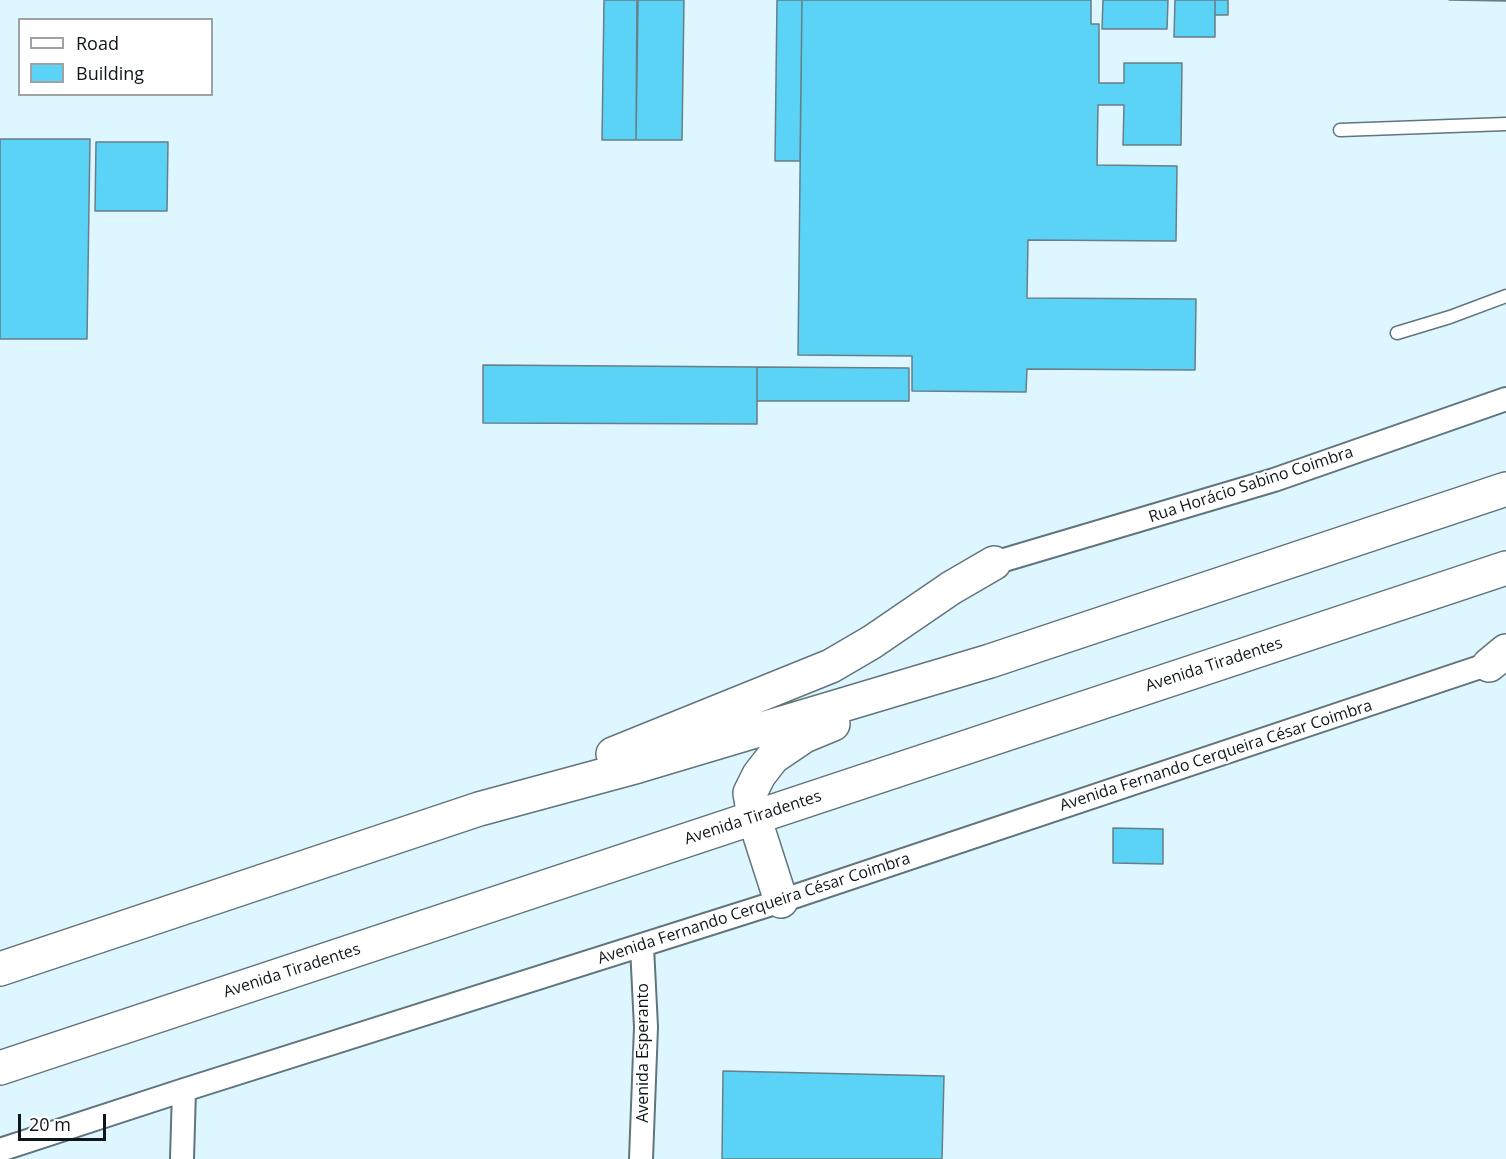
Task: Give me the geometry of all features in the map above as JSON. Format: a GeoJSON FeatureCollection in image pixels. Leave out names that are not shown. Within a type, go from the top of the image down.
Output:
{"type":"FeatureCollection","features":[{"type":"Feature","properties":{"kind":"highway"},"geometry":{"type":"LineString","coordinates":[[0,969],[479,809],[638,765],[990,661],[1506,489]]}},
{"type":"Feature","properties":{"kind":"highway"},"geometry":{"type":"LineString","coordinates":[[533,793],[625,748],[831,666],[872,642],[951,588],[994,563]]}},
{"type":"Feature","properties":{"kind":"highway","name":"Avenida Tiradentes"},"geometry":{"type":"LineString","coordinates":[[0,1068],[1506,568]]}},
{"type":"Feature","properties":{"kind":"highway"},"geometry":{"type":"LineString","coordinates":[[781,901],[754,817],[750,793],[759,775],[773,756],[804,736],[990,661]]}},
{"type":"Feature","properties":{"kind":"street","name":"Rua Horácio Sabino Coimbra"},"geometry":{"type":"LineString","coordinates":[[994,563],[1274,480],[1506,399]]}},
{"type":"Feature","properties":{"kind":"street","name":"Avenida Fernando Cerqueira César Coimbra"},"geometry":{"type":"LineString","coordinates":[[0,1150],[184,1089],[642,947],[1500,658]]}},
{"type":"Feature","properties":{"kind":"street","name":"Avenida Esperanto"},"geometry":{"type":"LineString","coordinates":[[641,1159],[646,1027],[642,947]]}},
{"type":"Feature","properties":{"kind":"street"},"geometry":{"type":"LineString","coordinates":[[182,1159],[184,1089]]}},
{"type":"Feature","properties":{"kind":"lane"},"geometry":{"type":"LineString","coordinates":[[1340,130],[1506,124]]}},
{"type":"Feature","properties":{"kind":"lane"},"geometry":{"type":"LineString","coordinates":[[1397,333],[1450,317],[1506,296]]}},
{"type":"Feature","properties":{"kind":"building"},"geometry":{"type":"Polygon","coordinates":[[[604,0],[638,0],[636,140],[602,140],[604,0]]]}},
{"type":"Feature","properties":{"kind":"building"},"geometry":{"type":"Polygon","coordinates":[[[637,0],[684,0],[682,140],[636,140],[637,0]]]}},
{"type":"Feature","properties":{"kind":"building"},"geometry":{"type":"Polygon","coordinates":[[[777,0],[802,0],[800,161],[775,161],[777,0]]]}},
{"type":"Feature","properties":{"kind":"building"},"geometry":{"type":"Polygon","coordinates":[[[802,0],[1091,0],[1091,24],[1099,24],[1099,83],[1124,83],[1124,63],[1182,63],[1181,145],[1123,145],[1124,105],[1098,105],[1097,165],[1177,166],[1176,241],[1028,240],[1027,298],[1196,299],[1195,370],[1027,369],[1026,392],[912,391],[912,356],[798,355],[802,0]]]}},
{"type":"Feature","properties":{"kind":"building"},"geometry":{"type":"Polygon","coordinates":[[[1103,0],[1168,0],[1167,29],[1102,29],[1103,0]]]}},
{"type":"Feature","properties":{"kind":"building"},"geometry":{"type":"Polygon","coordinates":[[[1175,0],[1215,0],[1215,37],[1174,37],[1175,0]]]}},
{"type":"Feature","properties":{"kind":"building"},"geometry":{"type":"Polygon","coordinates":[[[1215,0],[1228,0],[1228,15],[1215,15],[1215,0]]]}},
{"type":"Feature","properties":{"kind":"building"},"geometry":{"type":"Polygon","coordinates":[[[1449,0],[1506,0],[1506,1],[1449,0]]]}},
{"type":"Feature","properties":{"kind":"building"},"geometry":{"type":"Polygon","coordinates":[[[0,139],[90,139],[87,339],[0,339],[0,139]]]}},
{"type":"Feature","properties":{"kind":"building"},"geometry":{"type":"Polygon","coordinates":[[[96,142],[168,142],[167,211],[95,211],[96,142]]]}},
{"type":"Feature","properties":{"kind":"building"},"geometry":{"type":"Polygon","coordinates":[[[483,365],[757,367],[757,424],[483,423],[483,365]]]}},
{"type":"Feature","properties":{"kind":"building"},"geometry":{"type":"Polygon","coordinates":[[[757,367],[909,368],[909,401],[757,401],[757,367]]]}},
{"type":"Feature","properties":{"kind":"building"},"geometry":{"type":"Polygon","coordinates":[[[1113,828],[1163,829],[1163,864],[1113,863],[1113,828]]]}},
{"type":"Feature","properties":{"kind":"building"},"geometry":{"type":"Polygon","coordinates":[[[723,1071],[944,1076],[942,1159],[722,1159],[723,1071]]]}}]}
